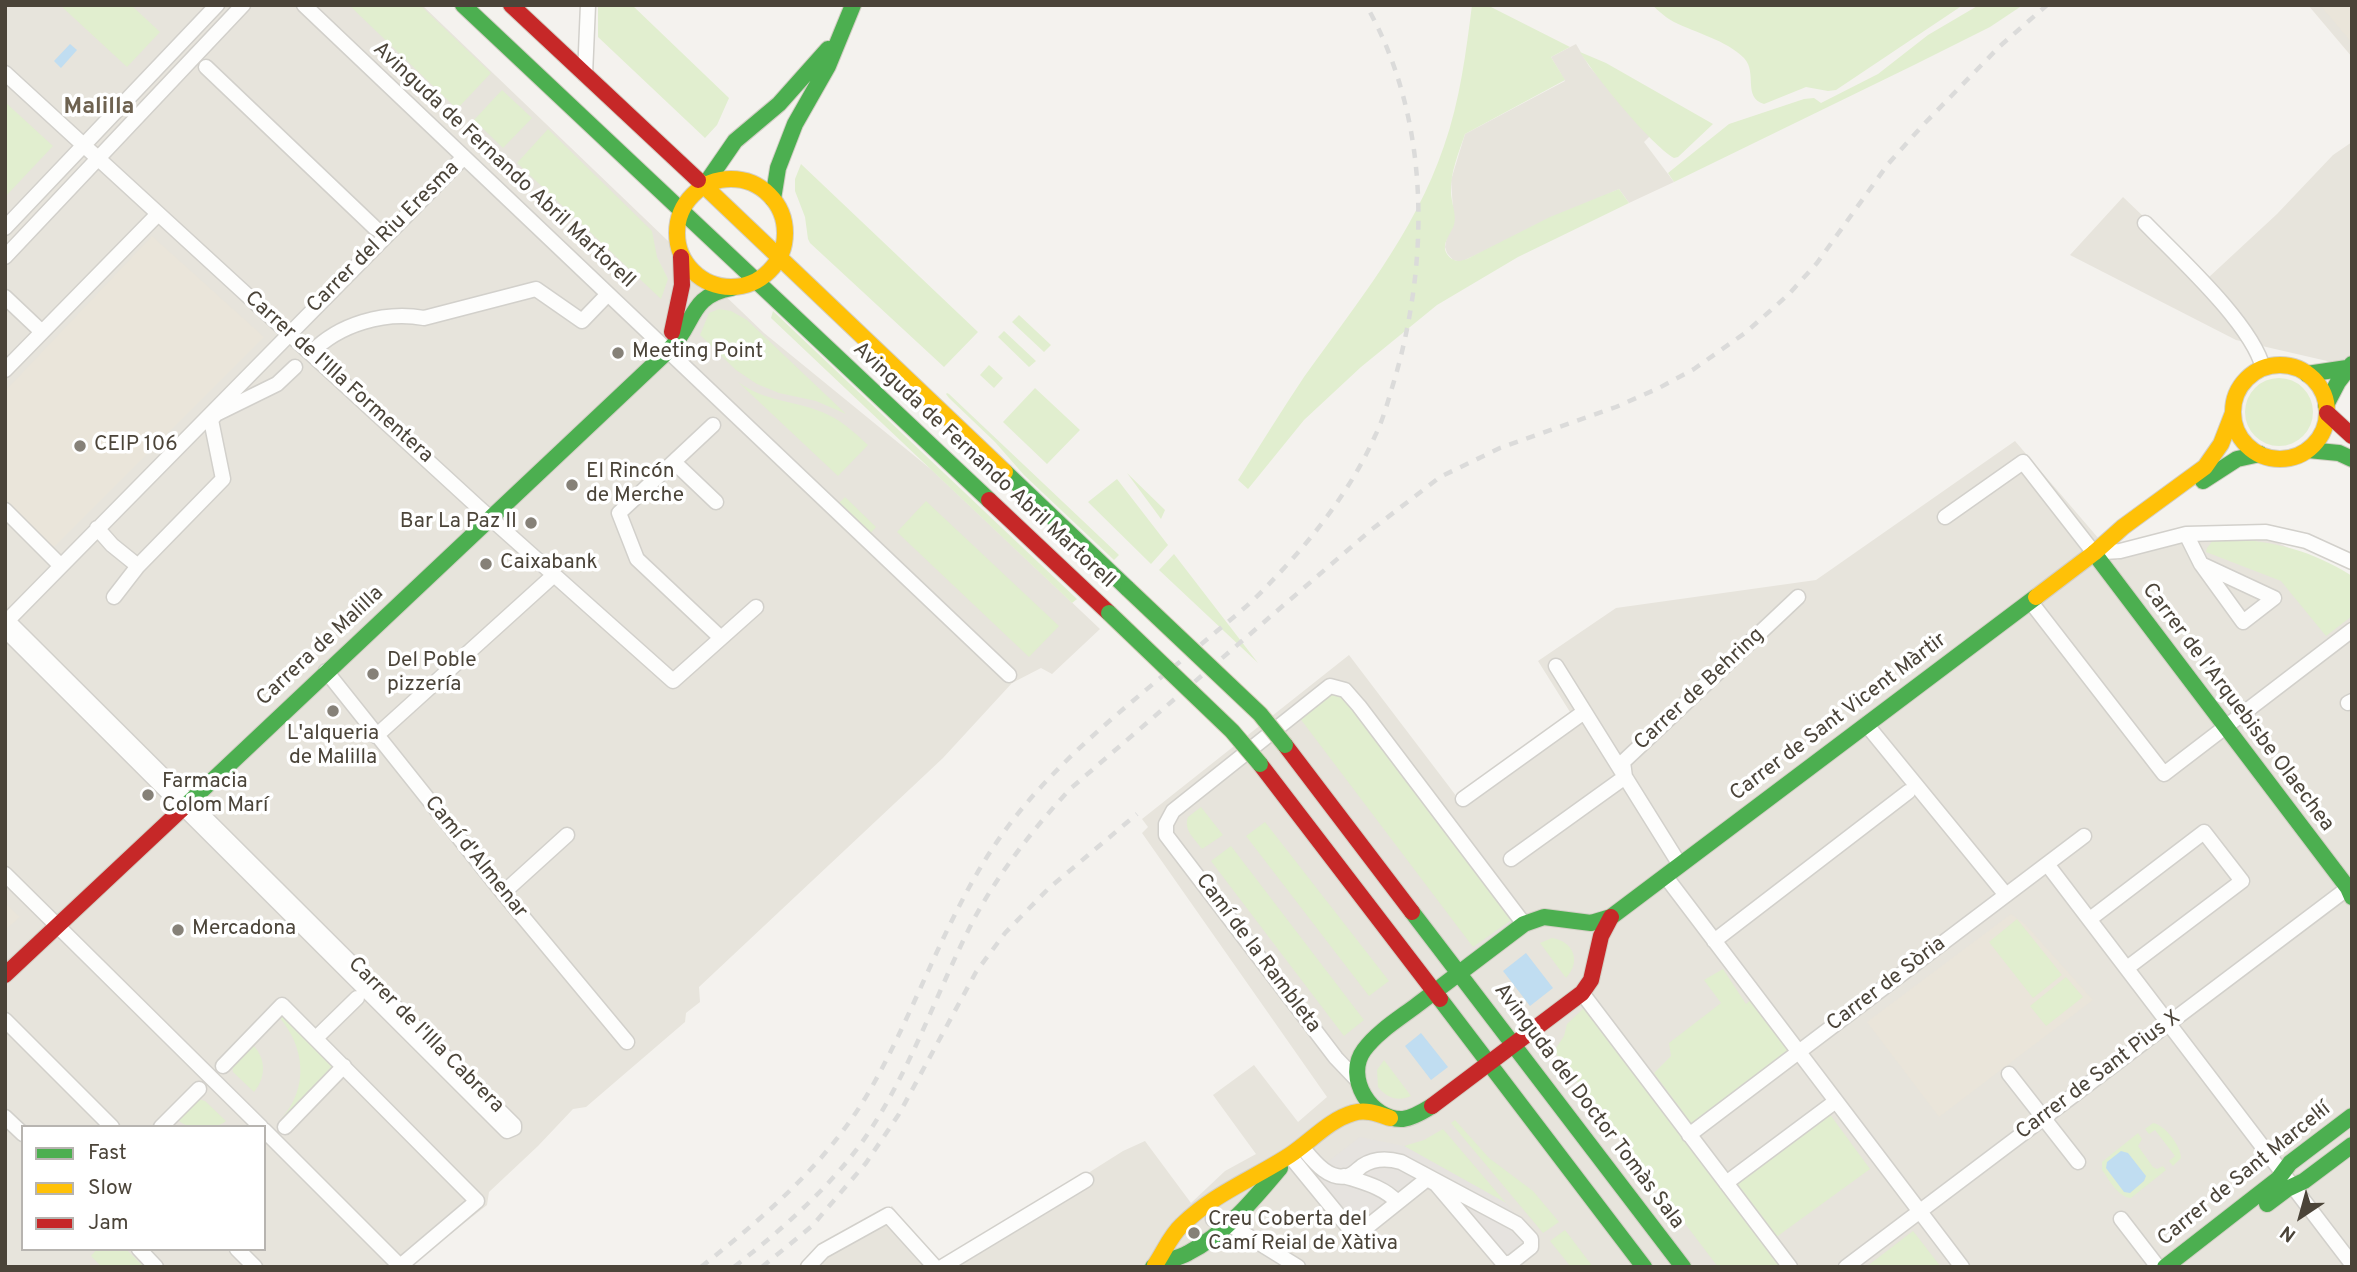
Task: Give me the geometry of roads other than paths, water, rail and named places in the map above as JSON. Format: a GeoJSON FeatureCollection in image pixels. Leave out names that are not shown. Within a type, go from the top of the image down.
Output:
{"type":"FeatureCollection","features":[{"type":"Feature","properties":{"kind":"main road","name":"Avinguda de Fernando Abril Martorell"},"geometry":{"type":"LineString","coordinates":[[463,5],[1232,731],[1490,1065]]}},
{"type":"Feature","properties":{"kind":"main road","name":"Avinguda de Fernando Abril Martorell"},"geometry":{"type":"LineString","coordinates":[[511,5],[1260,714],[1459,973]]}},
{"type":"Feature","properties":{"kind":"main road"},"geometry":{"type":"LineString","coordinates":[[773,199],[778,168],[790,135],[828,66],[853,5]]}},
{"type":"Feature","properties":{"kind":"main road"},"geometry":{"type":"LineString","coordinates":[[667,351],[684,287],[685,274],[677,234],[681,211],[704,186],[736,141],[779,104],[837,40]]}},
{"type":"Feature","properties":{"kind":"main road"},"geometry":{"type":"LineString","coordinates":[[704,186],[722,180],[741,180],[759,187],[773,199],[782,214],[785,231],[780,257],[770,271],[756,281]]}},
{"type":"Feature","properties":{"kind":"main road"},"geometry":{"type":"LineString","coordinates":[[680,252],[687,265],[703,279],[721,287],[732,288]]}},
{"type":"Feature","properties":{"kind":"main road","name":"Carrera de Malilla"},"geometry":{"type":"LineString","coordinates":[[5,975],[667,351],[682,335],[693,310],[707,294],[756,281]]}},
{"type":"Feature","properties":{"kind":"main road"},"geometry":{"type":"LineString","coordinates":[[2349,366],[2327,409],[2324,430],[2308,450],[2297,456],[2284,459],[2260,454],[2249,447],[2235,426],[2233,413],[2236,397],[2244,383],[2263,368],[2286,366],[2307,374],[2320,387],[2327,409],[2352,436]]}},
{"type":"Feature","properties":{"kind":"main road"},"geometry":{"type":"LineString","coordinates":[[2307,374],[2324,373],[2349,366]]}},
{"type":"Feature","properties":{"kind":"main road","name":"Carrer de Sant Vicent Màrtir"},"geometry":{"type":"LineString","coordinates":[[2099,553],[2123,527],[2205,467],[2221,444],[2233,413]]}},
{"type":"Feature","properties":{"kind":"main road"},"geometry":{"type":"LineString","coordinates":[[2308,450],[2339,453],[2352,459]]}},
{"type":"Feature","properties":{"kind":"main road","name":"Carrer de Sant Vicent Màrtir"},"geometry":{"type":"LineString","coordinates":[[1342,1118],[1353,1097],[1359,1058],[1365,1048],[1524,924],[1544,917],[1591,923],[1611,917],[2030,601],[2225,465],[2260,454]]}},
{"type":"Feature","properties":{"kind":"main road","name":"Carrer de l'Arquebisbe Olaechea"},"geometry":{"type":"LineString","coordinates":[[2099,553],[2225,727],[2351,890]]}},
{"type":"Feature","properties":{"kind":"main road"},"geometry":{"type":"LineString","coordinates":[[1544,917],[1583,937],[1588,947],[1588,957],[1583,992]]}},
{"type":"Feature","properties":{"kind":"main road"},"geometry":{"type":"LineString","coordinates":[[1154,1266],[1175,1231],[1193,1215],[1296,1151],[1342,1118],[1365,1111],[1390,1118],[1406,1119],[1416,1116],[1490,1065],[1583,992],[1591,980],[1601,936],[1611,917]]}},
{"type":"Feature","properties":{"kind":"main road","name":"Avinguda del Doctor Tomàs Sala"},"geometry":{"type":"LineString","coordinates":[[1459,973],[1683,1267]]}},
{"type":"Feature","properties":{"kind":"main road"},"geometry":{"type":"LineString","coordinates":[[1490,1065],[1644,1267]]}},
{"type":"Feature","properties":{"kind":"main road"},"geometry":{"type":"LineString","coordinates":[[1357,1080],[1369,1102],[1390,1118]]}},
{"type":"Feature","properties":{"kind":"main road","name":"Carrer de Sant Marcel·lí"},"geometry":{"type":"LineString","coordinates":[[2165,1267],[2278,1179],[2290,1163],[2352,1116]]}},
{"type":"Feature","properties":{"kind":"main road","name":"Carrer de Sant Marcel·lí"},"geometry":{"type":"LineString","coordinates":[[2184,1267],[2352,1145]]}},
{"type":"Feature","properties":{"kind":"main road"},"geometry":{"type":"LineString","coordinates":[[1154,1266],[1192,1250],[1268,1183],[1296,1151]]}},
{"type":"Feature","properties":{"kind":"main road"},"geometry":{"type":"LineString","coordinates":[[1193,1215],[1205,1215],[1217,1226]]}},
{"type":"Feature","properties":{"kind":"main road"},"geometry":{"type":"LineString","coordinates":[[1175,1231],[1172,1238],[1175,1247],[1185,1251],[1192,1250]]}},
{"type":"Feature","properties":{"kind":"street"},"geometry":{"type":"LineString","coordinates":[[5,228],[217,5]]}},
{"type":"Feature","properties":{"kind":"street"},"geometry":{"type":"LineString","coordinates":[[5,257],[243,5]]}},
{"type":"Feature","properties":{"kind":"street","name":"Avinguda de Fernando Abril Martorell"},"geometry":{"type":"LineString","coordinates":[[304,5],[1009,674]]}},
{"type":"Feature","properties":{"kind":"street"},"geometry":{"type":"LineString","coordinates":[[585,75],[587,5]]}},
{"type":"Feature","properties":{"kind":"street"},"geometry":{"type":"LineString","coordinates":[[206,67],[375,228]]}},
{"type":"Feature","properties":{"kind":"street","name":"Carrer de l'Illa Formentera"},"geometry":{"type":"LineString","coordinates":[[5,73],[673,681],[722,638]]}},
{"type":"Feature","properties":{"kind":"street","name":"Carrer del Riu Eresma"},"geometry":{"type":"LineString","coordinates":[[6,623],[60,565],[464,157]]}},
{"type":"Feature","properties":{"kind":"street"},"geometry":{"type":"LineString","coordinates":[[5,370],[158,214]]}},
{"type":"Feature","properties":{"kind":"street"},"geometry":{"type":"LineString","coordinates":[[2145,223],[2228,310],[2260,355],[2263,368]]}},
{"type":"Feature","properties":{"kind":"street"},"geometry":{"type":"LineString","coordinates":[[310,353],[324,339],[372,318],[424,318],[536,289],[582,321],[608,294]]}},
{"type":"Feature","properties":{"kind":"street"},"geometry":{"type":"LineString","coordinates":[[5,297],[42,332]]}},
{"type":"Feature","properties":{"kind":"street"},"geometry":{"type":"LineString","coordinates":[[114,597],[138,566],[223,480],[211,421],[216,414],[277,384],[295,367]]}},
{"type":"Feature","properties":{"kind":"street"},"geometry":{"type":"LineString","coordinates":[[713,425],[619,513],[637,559],[722,638],[756,607]]}},
{"type":"Feature","properties":{"kind":"street"},"geometry":{"type":"LineString","coordinates":[[674,462],[716,502]]}},
{"type":"Feature","properties":{"kind":"street"},"geometry":{"type":"LineString","coordinates":[[1945,517],[2022,462],[2099,553],[2120,551],[2186,534],[2266,532],[2306,541],[2352,562]]}},
{"type":"Feature","properties":{"kind":"street"},"geometry":{"type":"LineString","coordinates":[[5,510],[60,565]]}},
{"type":"Feature","properties":{"kind":"street"},"geometry":{"type":"LineString","coordinates":[[97,528],[112,545],[138,566]]}},
{"type":"Feature","properties":{"kind":"street"},"geometry":{"type":"LineString","coordinates":[[2186,534],[2201,564],[2243,622],[2274,598],[2201,564]]}},
{"type":"Feature","properties":{"kind":"street"},"geometry":{"type":"LineString","coordinates":[[376,736],[554,575]]}},
{"type":"Feature","properties":{"kind":"street","name":"Carrer de Behring"},"geometry":{"type":"LineString","coordinates":[[1511,859],[1625,777],[1623,762],[1798,597]]}},
{"type":"Feature","properties":{"kind":"street"},"geometry":{"type":"LineString","coordinates":[[2030,601],[2164,774],[2352,631]]}},
{"type":"Feature","properties":{"kind":"street","name":"Carrer de l'Illa Cabrera"},"geometry":{"type":"LineString","coordinates":[[6,623],[507,1131],[514,1128],[514,1125],[187,805]]}},
{"type":"Feature","properties":{"kind":"street"},"geometry":{"type":"LineString","coordinates":[[1556,666],[1680,865]]}},
{"type":"Feature","properties":{"kind":"street","name":"Camí d'Almenar"},"geometry":{"type":"LineString","coordinates":[[326,671],[503,893],[627,1042]]}},
{"type":"Feature","properties":{"kind":"street","name":"Camí de la Rambleta"},"geometry":{"type":"LineString","coordinates":[[1357,1080],[1336,1058],[1166,835],[1166,824],[1173,811],[1330,686],[1345,690],[1524,924]]}},
{"type":"Feature","properties":{"kind":"street"},"geometry":{"type":"LineString","coordinates":[[1463,799],[1584,712]]}},
{"type":"Feature","properties":{"kind":"street"},"geometry":{"type":"LineString","coordinates":[[1866,724],[2006,895]]}},
{"type":"Feature","properties":{"kind":"street"},"geometry":{"type":"LineString","coordinates":[[1714,941],[1908,792]]}},
{"type":"Feature","properties":{"kind":"street"},"geometry":{"type":"LineString","coordinates":[[2090,919],[2204,832],[2242,881],[2127,968]]}},
{"type":"Feature","properties":{"kind":"street"},"geometry":{"type":"LineString","coordinates":[[503,893],[567,835]]}},
{"type":"Feature","properties":{"kind":"street","name":"Carrer de Sòria"},"geometry":{"type":"LineString","coordinates":[[1689,1135],[2084,836]]}},
{"type":"Feature","properties":{"kind":"street"},"geometry":{"type":"LineString","coordinates":[[2047,864],[2352,1264]]}},
{"type":"Feature","properties":{"kind":"street"},"geometry":{"type":"LineString","coordinates":[[5,874],[258,1125]]}},
{"type":"Feature","properties":{"kind":"street"},"geometry":{"type":"LineString","coordinates":[[1666,877],[1962,1267]]}},
{"type":"Feature","properties":{"kind":"street","name":"Carrer de Sant Pius X"},"geometry":{"type":"LineString","coordinates":[[1846,1267],[2169,1023],[2351,890]]}},
{"type":"Feature","properties":{"kind":"street"},"geometry":{"type":"LineString","coordinates":[[1583,992],[1790,1267]]}},
{"type":"Feature","properties":{"kind":"street"},"geometry":{"type":"LineString","coordinates":[[316,1038],[357,998]]}},
{"type":"Feature","properties":{"kind":"street"},"geometry":{"type":"LineString","coordinates":[[223,1066],[282,1005],[477,1201],[399,1267],[266,1133]]}},
{"type":"Feature","properties":{"kind":"street"},"geometry":{"type":"LineString","coordinates":[[5,1020],[110,1125]]}},
{"type":"Feature","properties":{"kind":"street"},"geometry":{"type":"LineString","coordinates":[[285,1128],[344,1066]]}},
{"type":"Feature","properties":{"kind":"street"},"geometry":{"type":"LineString","coordinates":[[2010,1074],[2078,1162]]}},
{"type":"Feature","properties":{"kind":"street"},"geometry":{"type":"LineString","coordinates":[[163,1125],[199,1089]]}},
{"type":"Feature","properties":{"kind":"street"},"geometry":{"type":"LineString","coordinates":[[1726,1183],[1836,1101]]}},
{"type":"Feature","properties":{"kind":"street"},"geometry":{"type":"LineString","coordinates":[[5,1117],[21,1133]]}},
{"type":"Feature","properties":{"kind":"street"},"geometry":{"type":"LineString","coordinates":[[1296,1151],[1352,1231],[1362,1231],[1424,1180],[1432,1180],[1504,1264],[1512,1262],[1531,1247],[1531,1239],[1517,1224],[1401,1162],[1391,1159],[1369,1162],[1349,1176],[1344,1176]]}},
{"type":"Feature","properties":{"kind":"street"},"geometry":{"type":"LineString","coordinates":[[1296,1151],[1322,1169],[1376,1187],[1392,1195],[1398,1202]]}},
{"type":"Feature","properties":{"kind":"street"},"geometry":{"type":"LineString","coordinates":[[942,1267],[1086,1180]]}},
{"type":"Feature","properties":{"kind":"street"},"geometry":{"type":"LineString","coordinates":[[808,1267],[823,1251],[888,1214],[935,1267]]}},
{"type":"Feature","properties":{"kind":"street"},"geometry":{"type":"LineString","coordinates":[[2122,1219],[2158,1267]]}},
{"type":"Feature","properties":{"kind":"street"},"geometry":{"type":"LineString","coordinates":[[1217,1226],[1297,1267]]}},
{"type":"Feature","properties":{"kind":"street"},"geometry":{"type":"LineString","coordinates":[[141,1251],[156,1267]]}},
{"type":"Feature","properties":{"kind":"street"},"geometry":{"type":"LineString","coordinates":[[239,1251],[255,1267]]}},
{"type":"Feature","properties":{"kind":"water"},"geometry":{"type":"Polygon","coordinates":[[[70,44],[77,50],[61,68],[54,61],[70,44]]]}},
{"type":"Feature","properties":{"kind":"water"},"geometry":{"type":"Polygon","coordinates":[[[1526,953],[1553,988],[1530,1006],[1503,971],[1526,953]]]}},
{"type":"Feature","properties":{"kind":"water"},"geometry":{"type":"Polygon","coordinates":[[[1421,1033],[1448,1067],[1431,1080],[1405,1046],[1421,1033]]]}},
{"type":"Feature","properties":{"kind":"water"},"geometry":{"type":"Polygon","coordinates":[[[2121,1151],[2128,1153],[2146,1176],[2130,1193],[2124,1192],[2106,1168],[2107,1162],[2121,1151]]]}},
{"type":"Feature","properties":{"kind":"railway"},"geometry":{"type":"LineString","coordinates":[[701,1267],[797,1184],[857,1111],[891,1051],[970,886],[988,855],[1030,799],[1102,728],[1261,593],[1328,515],[1365,457],[1384,415],[1395,378],[1414,284],[1418,236],[1418,188],[1413,140],[1387,48],[1366,5]]}},
{"type":"Feature","properties":{"kind":"railway"},"geometry":{"type":"LineString","coordinates":[[734,1267],[801,1210],[832,1179],[860,1145],[894,1090],[961,945],[985,900],[1019,850],[1070,789],[1371,530],[1440,477],[1500,448],[1616,407],[1659,388],[1694,369],[1745,333],[1788,295],[1817,263],[1888,164],[1923,125],[2000,46],[2047,5]]}},
{"type":"Feature","properties":{"kind":"railway"},"geometry":{"type":"LineString","coordinates":[[762,1267],[812,1226],[866,1163],[899,1114],[976,972],[1005,933],[1048,889],[1137,814]]}},
{"type":"Feature","properties":{"kind":"place","name":"Meeting Point"},"geometry":{"type":"Point","coordinates":[618,353]}},
{"type":"Feature","properties":{"kind":"place","name":"CEIP 106"},"geometry":{"type":"Point","coordinates":[80,446]}},
{"type":"Feature","properties":{"kind":"place","name":"El Rincón de Merche"},"geometry":{"type":"Point","coordinates":[572,485]}},
{"type":"Feature","properties":{"kind":"place","name":"Bar La Paz II"},"geometry":{"type":"Point","coordinates":[531,523]}},
{"type":"Feature","properties":{"kind":"place","name":"Caixabank"},"geometry":{"type":"Point","coordinates":[486,564]}},
{"type":"Feature","properties":{"kind":"place","name":"Del Poble pizzería"},"geometry":{"type":"Point","coordinates":[373,674]}},
{"type":"Feature","properties":{"kind":"place","name":"L'alqueria de Malilla"},"geometry":{"type":"Point","coordinates":[333,711]}},
{"type":"Feature","properties":{"kind":"place","name":"Farmacia Colom Marí"},"geometry":{"type":"Point","coordinates":[148,795]}},
{"type":"Feature","properties":{"kind":"place","name":"Mercadona"},"geometry":{"type":"Point","coordinates":[178,930]}},
{"type":"Feature","properties":{"kind":"place","name":"Creu Coberta del Camí Reial de Xàtiva"},"geometry":{"type":"Point","coordinates":[1194,1233]}},
{"type":"Feature","properties":{"kind":"district","name":"Malilla"},"geometry":{"type":"Point","coordinates":[99,108]}}]}
